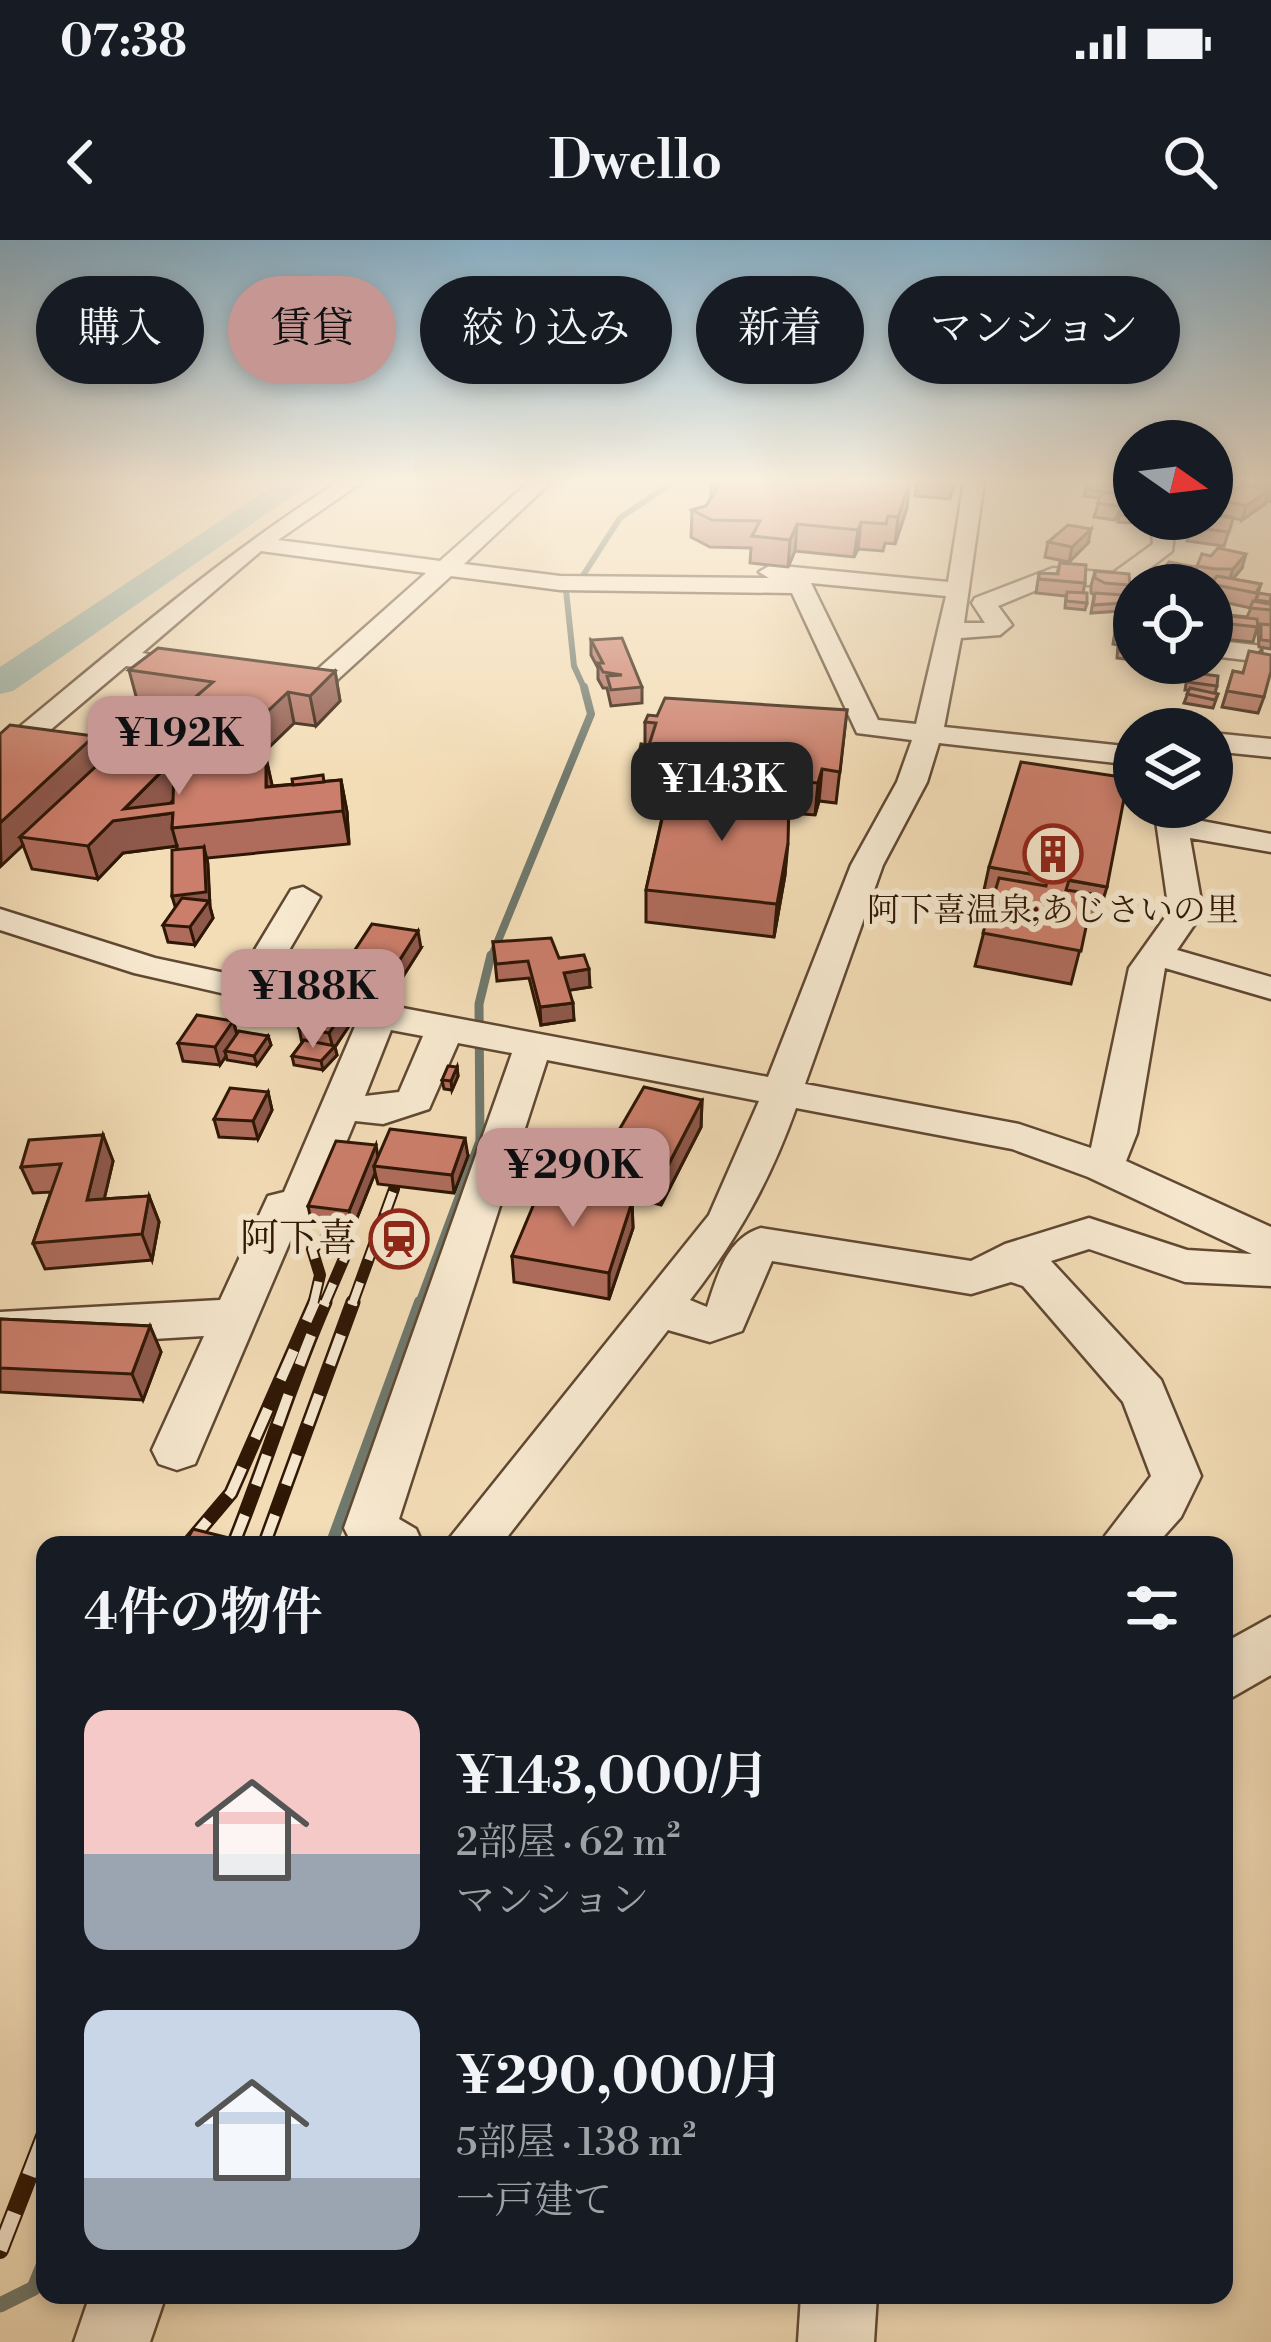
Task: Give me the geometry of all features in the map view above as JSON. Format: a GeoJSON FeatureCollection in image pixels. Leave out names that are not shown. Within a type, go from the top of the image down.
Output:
{"type":"FeatureCollection","features":[{"type":"Feature","properties":{"kind":"street"},"geometry":{"type":"LineString","coordinates":[[0,758],[212,580]]}},
{"type":"Feature","properties":{"kind":"street"},"geometry":{"type":"LineString","coordinates":[[118,657],[315,686],[433,580]]}},
{"type":"Feature","properties":{"kind":"street"},"geometry":{"type":"LineString","coordinates":[[538,580],[801,586],[867,727],[1113,754]]}},
{"type":"Feature","properties":{"kind":"street"},"geometry":{"type":"LineString","coordinates":[[855,580],[959,590]]}},
{"type":"Feature","properties":{"kind":"street"},"geometry":{"type":"LineString","coordinates":[[477,1536],[725,1225],[784,1091],[867,865],[912,782],[928,734],[960,580]]}},
{"type":"Feature","properties":{"kind":"street"},"geometry":{"type":"LineString","coordinates":[[951,631],[991,631],[999,625],[984,603],[1040,580]]}},
{"type":"Feature","properties":{"kind":"street"},"geometry":{"type":"LineString","coordinates":[[1080,580],[1113,587]]}},
{"type":"Feature","properties":{"kind":"street"},"geometry":{"type":"LineString","coordinates":[[1233,650],[1271,655]]}},
{"type":"Feature","properties":{"kind":"street"},"geometry":{"type":"LineString","coordinates":[[1233,744],[1271,748]]}},
{"type":"Feature","properties":{"kind":"street"},"geometry":{"type":"LineString","coordinates":[[1102,1167],[1117,1133],[1147,968],[1186,912],[1172,828]]}},
{"type":"Feature","properties":{"kind":"street"},"geometry":{"type":"LineString","coordinates":[[1215,828],[1271,843]]}},
{"type":"Feature","properties":{"kind":"street"},"geometry":{"type":"LineString","coordinates":[[249,988],[303,897]]}},
{"type":"Feature","properties":{"kind":"street"},"geometry":{"type":"LineString","coordinates":[[0,919],[146,966],[378,1016],[979,1127],[1102,1167],[1271,1245]]}},
{"type":"Feature","properties":{"kind":"street"},"geometry":{"type":"LineString","coordinates":[[1156,955],[1271,988]]}},
{"type":"Feature","properties":{"kind":"street"},"geometry":{"type":"LineString","coordinates":[[177,1450],[283,1207],[296,1210],[378,1016]]}},
{"type":"Feature","properties":{"kind":"street"},"geometry":{"type":"LineString","coordinates":[[341,1107],[383,1111],[416,1100],[486,1034]]}},
{"type":"Feature","properties":{"kind":"street"},"geometry":{"type":"LineString","coordinates":[[383,1536],[370,1528],[486,1034]]}},
{"type":"Feature","properties":{"kind":"street"},"geometry":{"type":"LineString","coordinates":[[662,1306],[694,1322],[717,1325],[726,1319],[742,1269],[761,1244],[971,1278],[1089,1233],[1185,1266],[1261,1273],[1271,1262]]}},
{"type":"Feature","properties":{"kind":"street"},"geometry":{"type":"LineString","coordinates":[[1011,1264],[1039,1274],[1070,1304],[1125,1366],[1157,1419],[1177,1476],[1163,1502],[1131,1536]]}},
{"type":"Feature","properties":{"kind":"street"},"geometry":{"type":"LineString","coordinates":[[0,1330],[233,1317]]}},
{"type":"Feature","properties":{"kind":"street"},"geometry":{"type":"LineString","coordinates":[[1233,1669],[1271,1642]]}},
{"type":"Feature","properties":{"kind":"street"},"geometry":{"type":"LineString","coordinates":[[112,2342],[125,2304]]}},
{"type":"Feature","properties":{"kind":"street"},"geometry":{"type":"LineString","coordinates":[[836,2342],[838,2304]]}},
{"type":"Feature","properties":{"kind":"building"},"geometry":{"type":"Polygon","coordinates":[[[1233,580],[1261,584],[1256,593],[1233,588],[1233,580]]]}},
{"type":"Feature","properties":{"kind":"building"},"geometry":{"type":"Polygon","coordinates":[[[1067,592],[1087,593],[1087,603],[1066,601],[1067,592]]]}},
{"type":"Feature","properties":{"kind":"building"},"geometry":{"type":"Polygon","coordinates":[[[1095,593],[1113,594],[1113,604],[1093,605],[1095,593]]]}},
{"type":"Feature","properties":{"kind":"building"},"geometry":{"type":"Polygon","coordinates":[[[1259,593],[1271,595],[1270,602],[1256,600],[1259,593]]]}},
{"type":"Feature","properties":{"kind":"building"},"geometry":{"type":"Polygon","coordinates":[[[1271,600],[1271,610],[1250,608],[1253,601],[1270,604],[1271,600]]]}},
{"type":"Feature","properties":{"kind":"building"},"geometry":{"type":"Polygon","coordinates":[[[1233,616],[1257,619],[1258,627],[1233,624],[1233,616]]]}},
{"type":"Feature","properties":{"kind":"building"},"geometry":{"type":"Polygon","coordinates":[[[1261,624],[1271,625],[1271,641],[1261,640],[1261,624]]]}},
{"type":"Feature","properties":{"kind":"building"},"geometry":{"type":"Polygon","coordinates":[[[622,638],[642,687],[611,690],[607,676],[622,675],[603,672],[591,640],[622,638]]]}},
{"type":"Feature","properties":{"kind":"building"},"geometry":{"type":"Polygon","coordinates":[[[158,648],[335,671],[310,696],[288,692],[255,723],[178,712],[213,682],[129,670],[158,648]]]}},
{"type":"Feature","properties":{"kind":"building"},"geometry":{"type":"Polygon","coordinates":[[[1249,651],[1271,655],[1264,697],[1227,691],[1233,684],[1233,671],[1243,673],[1249,651]]]}},
{"type":"Feature","properties":{"kind":"building"},"geometry":{"type":"Polygon","coordinates":[[[1190,688],[1218,694],[1215,700],[1187,694],[1190,688]]]}},
{"type":"Feature","properties":{"kind":"building"},"geometry":{"type":"Polygon","coordinates":[[[665,698],[847,710],[840,772],[822,769],[818,783],[664,772],[654,776],[637,764],[641,744],[649,745],[656,723],[645,722],[648,715],[657,716],[665,698]]]}},
{"type":"Feature","properties":{"kind":"building"},"geometry":{"type":"Polygon","coordinates":[[[10,725],[94,736],[0,823],[0,734],[10,725]]]}},
{"type":"Feature","properties":{"kind":"building"},"geometry":{"type":"Polygon","coordinates":[[[107,756],[170,763],[124,809],[173,803],[174,766],[266,758],[266,787],[341,780],[343,811],[172,828],[173,813],[113,821],[88,846],[20,837],[107,756]]]}},
{"type":"Feature","properties":{"kind":"building","name":"阿下喜温泉;あじさいの里"},"geometry":{"type":"Polygon","coordinates":[[[1021,762],[1113,776],[1113,828],[1118,828],[1107,887],[1069,880],[1066,890],[1093,894],[1081,951],[983,933],[999,878],[1046,886],[1048,877],[989,867],[1021,762]]]}},
{"type":"Feature","properties":{"kind":"building"},"geometry":{"type":"Polygon","coordinates":[[[323,775],[324,782],[293,785],[292,779],[323,775]]]}},
{"type":"Feature","properties":{"kind":"building"},"geometry":{"type":"Polygon","coordinates":[[[670,784],[789,794],[788,843],[777,904],[646,890],[670,784]]]}},
{"type":"Feature","properties":{"kind":"building"},"geometry":{"type":"Polygon","coordinates":[[[204,847],[206,892],[172,896],[172,850],[204,847]]]}},
{"type":"Feature","properties":{"kind":"building"},"geometry":{"type":"Polygon","coordinates":[[[182,898],[209,901],[190,927],[163,925],[182,898]]]}},
{"type":"Feature","properties":{"kind":"building"},"geometry":{"type":"Polygon","coordinates":[[[372,924],[418,931],[392,972],[345,965],[372,924]]]}},
{"type":"Feature","properties":{"kind":"building"},"geometry":{"type":"Polygon","coordinates":[[[551,938],[559,958],[584,955],[589,969],[564,973],[573,1003],[540,1007],[528,961],[496,964],[493,942],[551,938]]]}},
{"type":"Feature","properties":{"kind":"building"},"geometry":{"type":"Polygon","coordinates":[[[317,1000],[348,1005],[329,1033],[299,1028],[317,1000]]]}},
{"type":"Feature","properties":{"kind":"building"},"geometry":{"type":"Polygon","coordinates":[[[197,1015],[233,1021],[215,1047],[178,1043],[197,1015]]]}},
{"type":"Feature","properties":{"kind":"building"},"geometry":{"type":"Polygon","coordinates":[[[239,1031],[268,1036],[254,1056],[225,1051],[239,1031]]]}},
{"type":"Feature","properties":{"kind":"building"},"geometry":{"type":"Polygon","coordinates":[[[304,1040],[335,1046],[321,1061],[292,1056],[304,1040]]]}},
{"type":"Feature","properties":{"kind":"building"},"geometry":{"type":"Polygon","coordinates":[[[448,1066],[457,1067],[451,1081],[442,1080],[448,1066]]]}},
{"type":"Feature","properties":{"kind":"building"},"geometry":{"type":"Polygon","coordinates":[[[644,1087],[702,1100],[661,1179],[600,1163],[644,1087]]]}},
{"type":"Feature","properties":{"kind":"building"},"geometry":{"type":"Polygon","coordinates":[[[230,1088],[268,1092],[253,1121],[214,1119],[230,1088]]]}},
{"type":"Feature","properties":{"kind":"building"},"geometry":{"type":"Polygon","coordinates":[[[390,1129],[465,1138],[452,1175],[374,1166],[390,1129]]]}},
{"type":"Feature","properties":{"kind":"building"},"geometry":{"type":"Polygon","coordinates":[[[103,1135],[87,1200],[149,1196],[142,1234],[33,1243],[61,1164],[21,1167],[29,1140],[103,1135]]]}},
{"type":"Feature","properties":{"kind":"building"},"geometry":{"type":"Polygon","coordinates":[[[336,1141],[376,1145],[349,1211],[308,1206],[336,1141]]]}},
{"type":"Feature","properties":{"kind":"building"},"geometry":{"type":"Polygon","coordinates":[[[541,1187],[632,1202],[609,1273],[512,1256],[541,1187]]]}},
{"type":"Feature","properties":{"kind":"building"},"geometry":{"type":"Polygon","coordinates":[[[0,1319],[150,1326],[132,1374],[0,1368],[0,1319]]]}},
{"type":"Feature","properties":{"kind":"building"},"geometry":{"type":"Polygon","coordinates":[[[193,1529],[221,1536],[189,1536],[193,1529]]]}},
{"type":"Feature","properties":{"kind":"waterway"},"geometry":{"type":"LineString","coordinates":[[0,683],[147,580]]}},
{"type":"Feature","properties":{"kind":"waterway"},"geometry":{"type":"LineString","coordinates":[[578,580],[566,590],[574,666],[584,689]]}},
{"type":"Feature","properties":{"kind":"waterway"},"geometry":{"type":"LineString","coordinates":[[491,958],[591,714],[584,689]]}},
{"type":"Feature","properties":{"kind":"waterway"},"geometry":{"type":"LineString","coordinates":[[419,1305],[480,1141],[479,1004],[491,955]]}},
{"type":"Feature","properties":{"kind":"waterway"},"geometry":{"type":"LineString","coordinates":[[334,1536],[420,1302]]}},
{"type":"Feature","properties":{"kind":"waterway"},"geometry":{"type":"LineString","coordinates":[[0,2305],[36,2283]]}},
{"type":"Feature","properties":{"kind":"railway"},"geometry":{"type":"LineString","coordinates":[[352,1305],[394,1189]]}},
{"type":"Feature","properties":{"kind":"railway"},"geometry":{"type":"LineString","coordinates":[[313,1305],[320,1275],[312,1249],[326,1238],[342,1237],[349,1247],[324,1305]]}},
{"type":"Feature","properties":{"kind":"railway"},"geometry":{"type":"LineString","coordinates":[[195,1536],[231,1493],[315,1302]]}},
{"type":"Feature","properties":{"kind":"railway"},"geometry":{"type":"LineString","coordinates":[[236,1536],[325,1302]]}},
{"type":"Feature","properties":{"kind":"railway"},"geometry":{"type":"LineString","coordinates":[[267,1536],[353,1302]]}},
{"type":"Feature","properties":{"kind":"railway"},"geometry":{"type":"LineString","coordinates":[[0,2250],[36,2157]]}},
{"type":"Feature","properties":{"kind":"place","name":"阿下喜温泉;あじさいの里"},"geometry":{"type":"Point","coordinates":[1053,854]}},
{"type":"Feature","properties":{"kind":"place","name":"阿下喜"},"geometry":{"type":"Point","coordinates":[399,1239]}}]}
